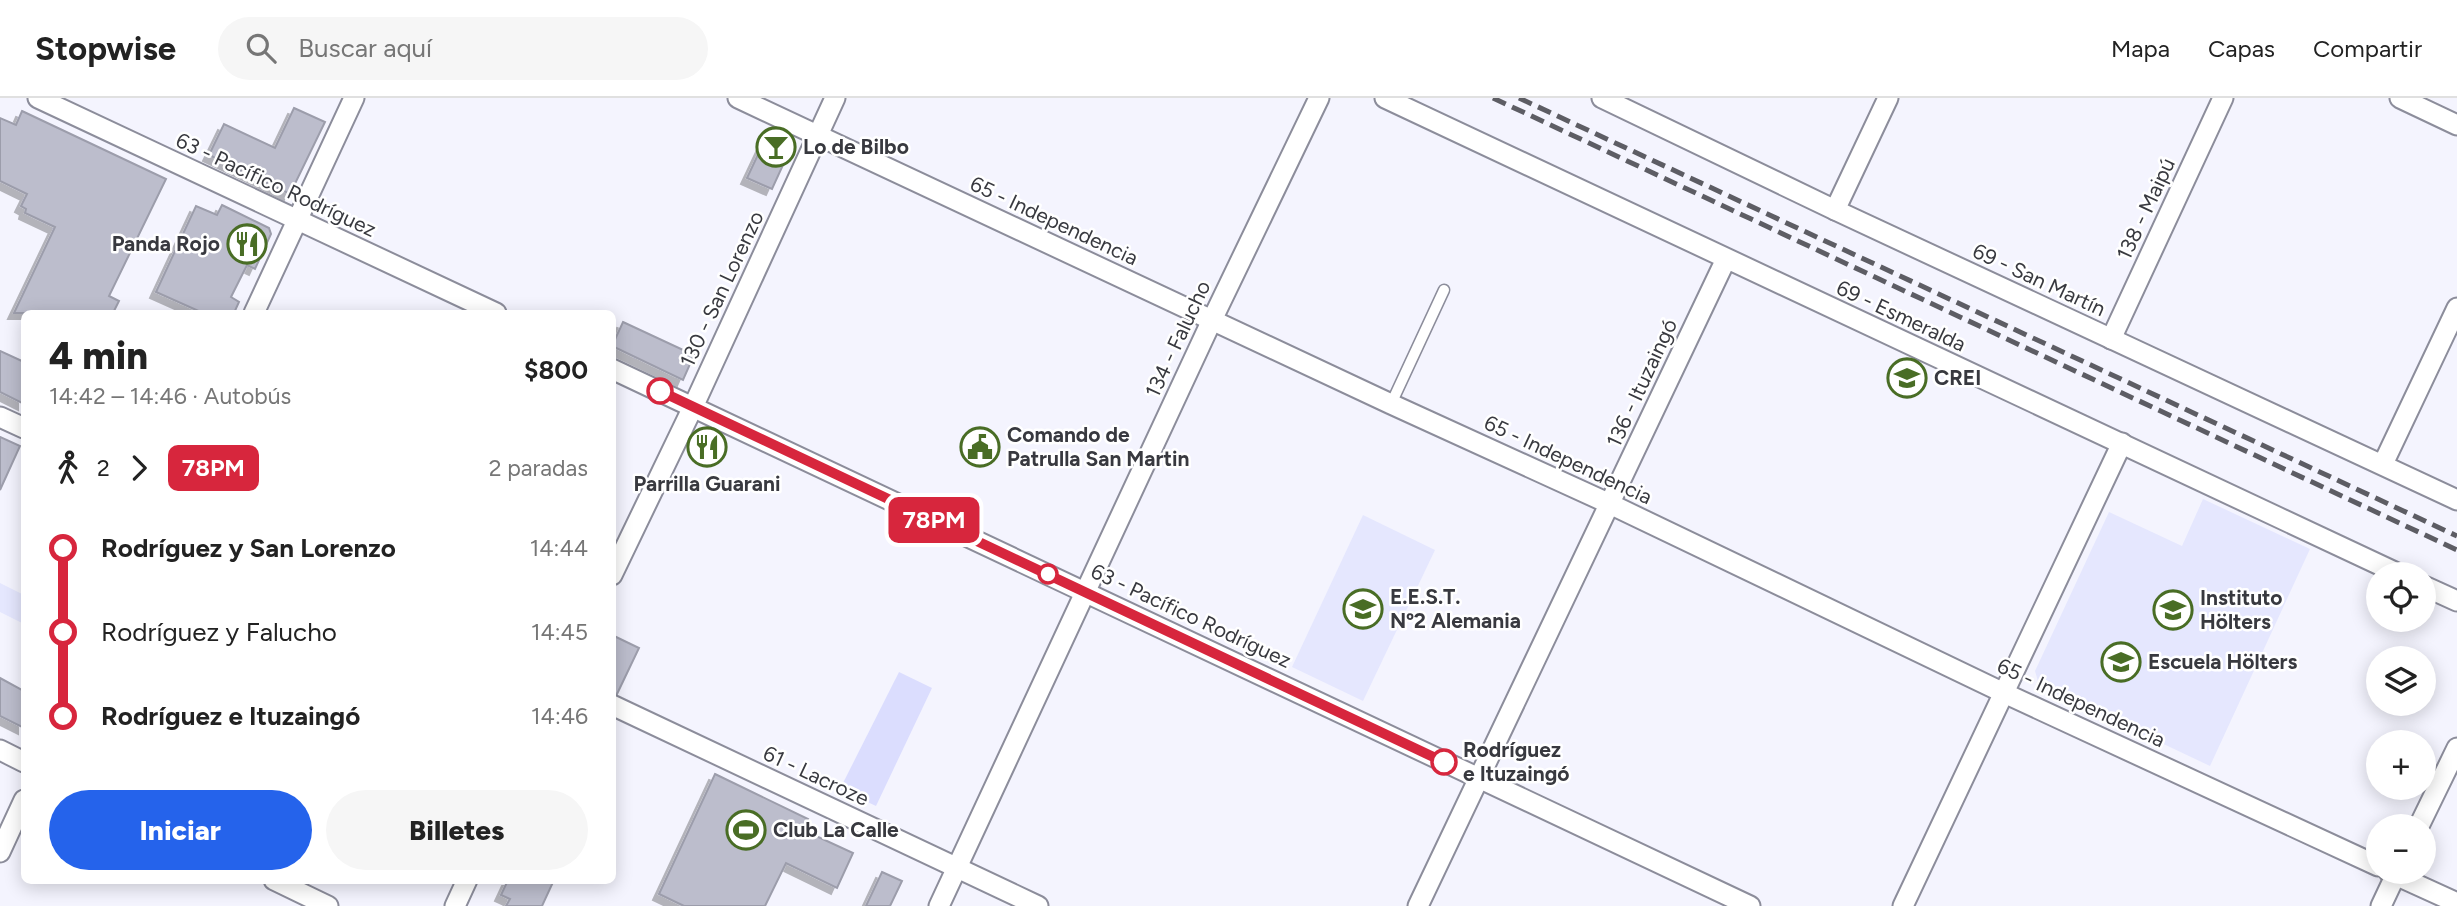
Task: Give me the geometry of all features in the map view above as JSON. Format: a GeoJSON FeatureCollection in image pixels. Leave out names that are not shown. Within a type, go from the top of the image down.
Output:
{"type":"FeatureCollection","features":[{"type":"Feature","properties":{"kind":"street","name":"63 - Pacífico Rodríguez"},"geometry":{"type":"LineString","coordinates":[[38,98],[490,310]]}},
{"type":"Feature","properties":{"kind":"street"},"geometry":{"type":"LineString","coordinates":[[255,310],[354,98]]}},
{"type":"Feature","properties":{"kind":"street","name":"65 - Independencia"},"geometry":{"type":"LineString","coordinates":[[738,98],[1610,504],[2004,693],[2366,860]]}},
{"type":"Feature","properties":{"kind":"street","name":"130 - San Lorenzo"},"geometry":{"type":"LineString","coordinates":[[616,567],[693,407],[835,98]]}},
{"type":"Feature","properties":{"kind":"street","name":"134 - Falucho"},"geometry":{"type":"LineString","coordinates":[[939,906],[1212,320],[1319,98]]}},
{"type":"Feature","properties":{"kind":"street","name":"69 - Esmeralda"},"geometry":{"type":"LineString","coordinates":[[1385,98],[2374,562]]}},
{"type":"Feature","properties":{"kind":"street","name":"69 - San Martín"},"geometry":{"type":"LineString","coordinates":[[1602,98],[1835,210],[2457,500]]}},
{"type":"Feature","properties":{"kind":"street"},"geometry":{"type":"LineString","coordinates":[[1835,210],[1888,98]]}},
{"type":"Feature","properties":{"kind":"street","name":"138 - Maipú"},"geometry":{"type":"LineString","coordinates":[[2111,338],[2222,98]]}},
{"type":"Feature","properties":{"kind":"street"},"geometry":{"type":"LineString","coordinates":[[2400,98],[2457,125]]}},
{"type":"Feature","properties":{"kind":"street","name":"136 - Ituzaingó"},"geometry":{"type":"LineString","coordinates":[[1418,906],[1726,259]]}},
{"type":"Feature","properties":{"kind":"street"},"geometry":{"type":"LineString","coordinates":[[2383,464],[2457,307]]}},
{"type":"Feature","properties":{"kind":"street","name":"63 - Pacífico Rodríguez"},"geometry":{"type":"LineString","coordinates":[[616,371],[1750,906]]}},
{"type":"Feature","properties":{"kind":"street"},"geometry":{"type":"LineString","coordinates":[[0,417],[21,427]]}},
{"type":"Feature","properties":{"kind":"street"},"geometry":{"type":"LineString","coordinates":[[1903,906],[2122,443]]}},
{"type":"Feature","properties":{"kind":"street"},"geometry":{"type":"LineString","coordinates":[[2436,591],[2457,601]]}},
{"type":"Feature","properties":{"kind":"street","name":"61 - Lacroze"},"geometry":{"type":"LineString","coordinates":[[616,707],[1038,906]]}},
{"type":"Feature","properties":{"kind":"street"},"geometry":{"type":"LineString","coordinates":[[2425,814],[2457,748]]}},
{"type":"Feature","properties":{"kind":"street"},"geometry":{"type":"LineString","coordinates":[[0,750],[21,760]]}},
{"type":"Feature","properties":{"kind":"street"},"geometry":{"type":"LineString","coordinates":[[0,852],[21,806]]}},
{"type":"Feature","properties":{"kind":"street"},"geometry":{"type":"LineString","coordinates":[[282,884],[328,906]]}},
{"type":"Feature","properties":{"kind":"street"},"geometry":{"type":"LineString","coordinates":[[455,906],[465,884]]}},
{"type":"Feature","properties":{"kind":"street"},"geometry":{"type":"LineString","coordinates":[[2381,906],[2387,884]]}},
{"type":"Feature","properties":{"kind":"street","name":"65 - Independencia"},"geometry":{"type":"LineString","coordinates":[[2417,884],[2457,903]]}},
{"type":"Feature","properties":{"kind":"lane"},"geometry":{"type":"LineString","coordinates":[[1391,404],[1444,290]]}},
{"type":"Feature","properties":{"kind":"shaded area","name":"Instituto Hölters"},"geometry":{"type":"Polygon","coordinates":[[[2203,499],[2310,549],[2210,766],[2039,685],[2035,671],[2109,512],[2182,546],[2203,499]]]}},
{"type":"Feature","properties":{"kind":"shaded area","name":"E.E.S.T. Nº2 Alemania"},"geometry":{"type":"Polygon","coordinates":[[[1363,515],[1435,550],[1363,701],[1292,667],[1363,515]]]}},
{"type":"Feature","properties":{"kind":"shaded area"},"geometry":{"type":"Polygon","coordinates":[[[0,583],[21,594],[21,622],[0,612],[0,583]]]}},
{"type":"Feature","properties":{"kind":"shaded area"},"geometry":{"type":"Polygon","coordinates":[[[899,672],[932,688],[876,806],[840,789],[899,672]]]}},
{"type":"Feature","properties":{"kind":"building"},"geometry":{"type":"Polygon","coordinates":[[[294,108],[325,122],[290,194],[209,155],[224,124],[275,148],[294,108]]]}},
{"type":"Feature","properties":{"kind":"building"},"geometry":{"type":"Polygon","coordinates":[[[22,111],[166,179],[109,296],[119,301],[114,310],[21,310],[21,313],[14,313],[55,227],[25,213],[26,209],[21,206],[27,194],[0,181],[0,118],[16,125],[22,111]]]}},
{"type":"Feature","properties":{"kind":"building"},"geometry":{"type":"Polygon","coordinates":[[[770,129],[794,141],[772,189],[747,178],[770,129]]]}},
{"type":"Feature","properties":{"kind":"building"},"geometry":{"type":"Polygon","coordinates":[[[222,205],[269,228],[271,234],[255,269],[247,265],[231,297],[239,302],[235,310],[196,310],[156,292],[196,206],[217,215],[222,205]]]}},
{"type":"Feature","properties":{"kind":"building"},"geometry":{"type":"Polygon","coordinates":[[[623,322],[694,355],[683,380],[616,348],[616,337],[623,322]]]}},
{"type":"Feature","properties":{"kind":"building"},"geometry":{"type":"Polygon","coordinates":[[[0,351],[21,361],[21,402],[0,392],[0,351]]]}},
{"type":"Feature","properties":{"kind":"building"},"geometry":{"type":"Polygon","coordinates":[[[0,437],[20,446],[0,490],[0,437]]]}},
{"type":"Feature","properties":{"kind":"building"},"geometry":{"type":"Polygon","coordinates":[[[616,637],[639,648],[616,694],[616,637]]]}},
{"type":"Feature","properties":{"kind":"building"},"geometry":{"type":"Polygon","coordinates":[[[0,678],[21,689],[21,726],[0,716],[0,678]]]}},
{"type":"Feature","properties":{"kind":"building","name":"Club La Calle"},"geometry":{"type":"Polygon","coordinates":[[[715,774],[808,819],[803,830],[853,853],[837,888],[786,863],[765,906],[684,906],[659,894],[715,774]]]}},
{"type":"Feature","properties":{"kind":"building"},"geometry":{"type":"Polygon","coordinates":[[[882,872],[902,881],[890,906],[866,906],[882,872]]]}},
{"type":"Feature","properties":{"kind":"building"},"geometry":{"type":"Polygon","coordinates":[[[506,884],[552,884],[542,906],[506,906],[510,899],[501,895],[506,884]]]}},
{"type":"Feature","properties":{"kind":"railway"},"geometry":{"type":"LineString","coordinates":[[1493,98],[2457,550]]}},
{"type":"Feature","properties":{"kind":"railway"},"geometry":{"type":"LineString","coordinates":[[1519,98],[2457,536]]}},
{"type":"Feature","properties":{"kind":"bus line","name":"78PM"},"geometry":{"type":"LineString","coordinates":[[660,391],[1444,762]]}},
{"type":"Feature","properties":{"kind":"place","name":"Lo de Bilbo"},"geometry":{"type":"Point","coordinates":[776,147]}},
{"type":"Feature","properties":{"kind":"place","name":"Panda Rojo"},"geometry":{"type":"Point","coordinates":[247,244]}},
{"type":"Feature","properties":{"kind":"place","name":"CREI"},"geometry":{"type":"Point","coordinates":[1907,378]}},
{"type":"Feature","properties":{"kind":"place","name":"Parrilla Guarani"},"geometry":{"type":"Point","coordinates":[707,447]}},
{"type":"Feature","properties":{"kind":"place","name":"Comando de Patrulla San Martin"},"geometry":{"type":"Point","coordinates":[980,447]}},
{"type":"Feature","properties":{"kind":"place","name":"E.E.S.T. Nº2 Alemania"},"geometry":{"type":"Point","coordinates":[1363,609]}},
{"type":"Feature","properties":{"kind":"place","name":"Instituto Hölters"},"geometry":{"type":"Point","coordinates":[2173,610]}},
{"type":"Feature","properties":{"kind":"place","name":"Escuela Hölters"},"geometry":{"type":"Point","coordinates":[2121,662]}},
{"type":"Feature","properties":{"kind":"place","name":"Rodríguez e Ituzaingó"},"geometry":{"type":"Point","coordinates":[1444,762]}},
{"type":"Feature","properties":{"kind":"place","name":"Club La Calle"},"geometry":{"type":"Point","coordinates":[746,830]}}]}
